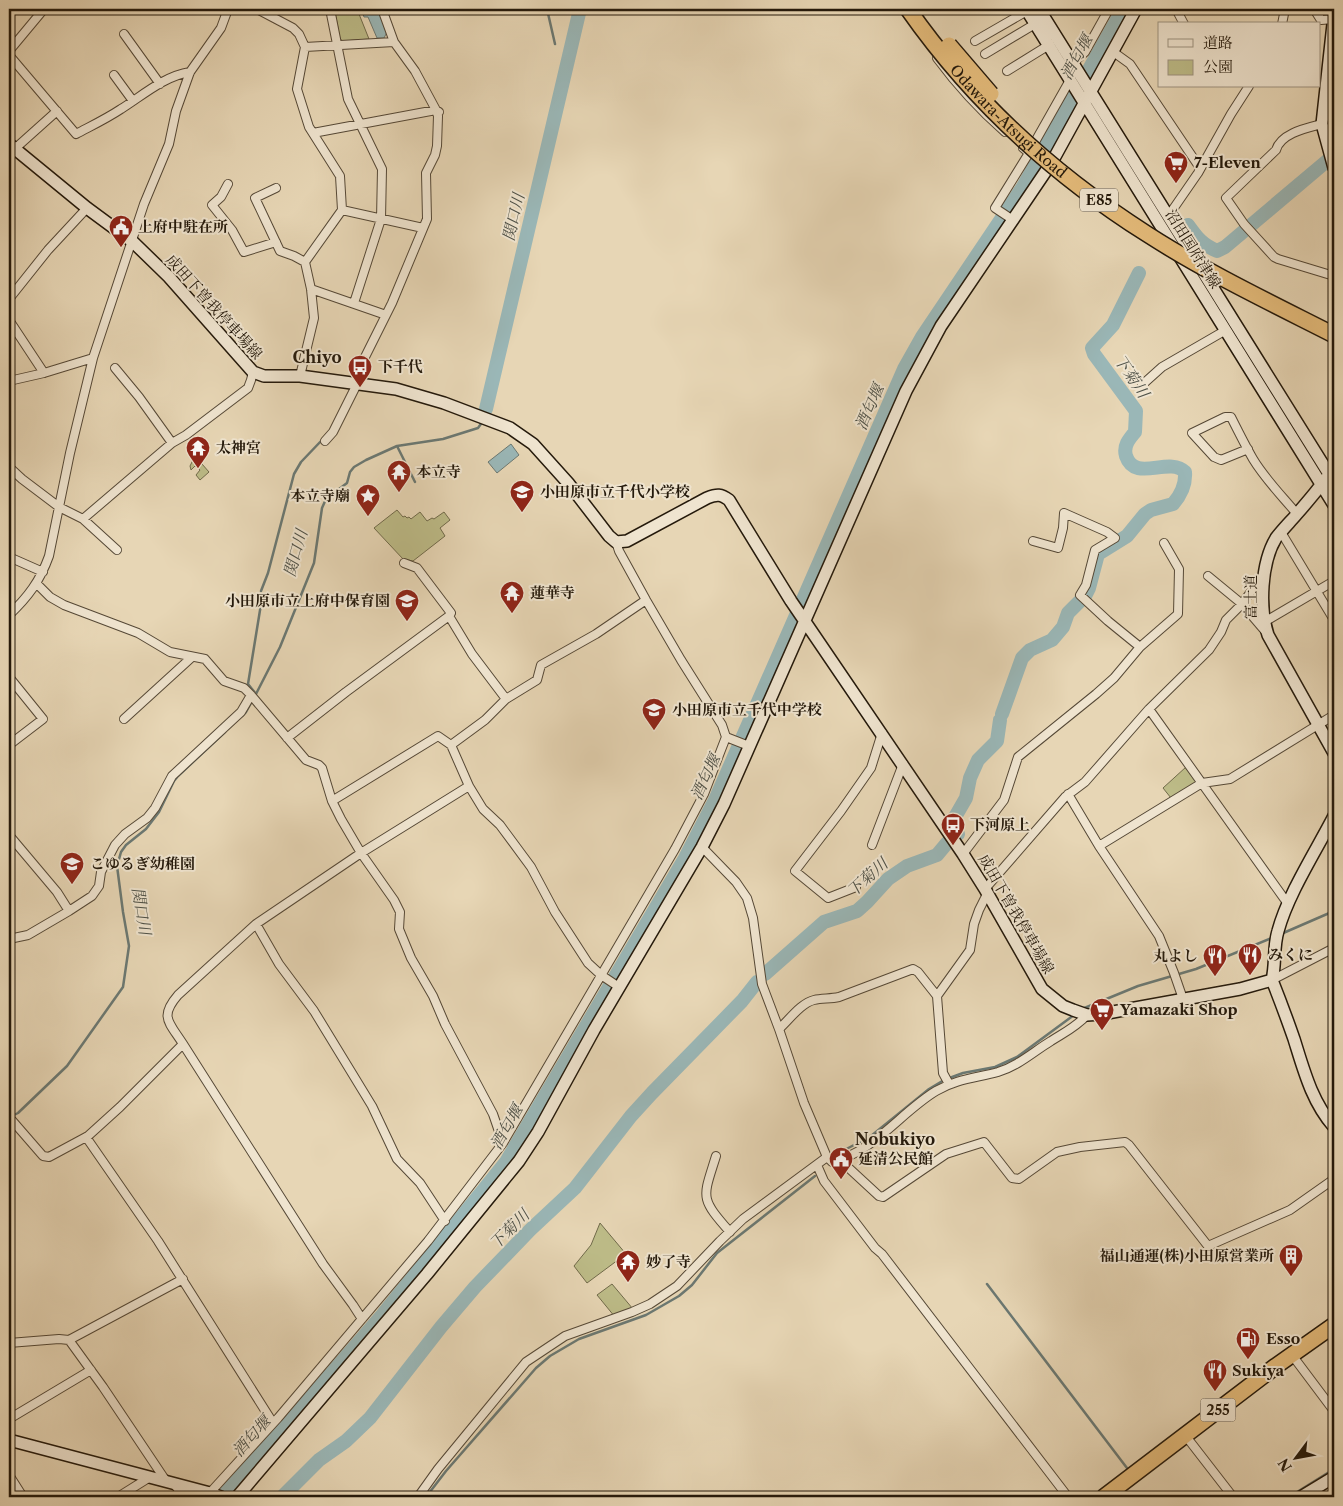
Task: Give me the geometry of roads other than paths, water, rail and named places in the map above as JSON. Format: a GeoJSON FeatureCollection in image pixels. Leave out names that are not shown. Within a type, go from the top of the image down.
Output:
{"type":"FeatureCollection","features":[{"type":"Feature","properties":{"kind":"highway","name":"Odawara-Atsugi Road"},"geometry":{"type":"LineString","coordinates":[[908,9],[958,73],[994,113],[1071,180],[1147,234],[1209,271],[1334,335]]}},
{"type":"Feature","properties":{"kind":"highway","name":"Odawara-Atsugi Road"},"geometry":{"type":"LineString","coordinates":[[920,9],[965,66],[1002,106],[1079,174],[1150,224],[1206,258],[1334,324]]}},
{"type":"Feature","properties":{"kind":"highway","name":"255"},"geometry":{"type":"LineString","coordinates":[[1104,1497],[1334,1324]]}},
{"type":"Feature","properties":{"kind":"main road","name":"沼田国府津線"},"geometry":{"type":"LineString","coordinates":[[1031,9],[1073,63],[1086,96],[1226,330],[1334,505]]}},
{"type":"Feature","properties":{"kind":"main road","name":"沼田国府津線"},"geometry":{"type":"LineString","coordinates":[[1031,9],[1035,24],[1071,82],[1086,96],[1169,215],[1333,474]]}},
{"type":"Feature","properties":{"kind":"main road"},"geometry":{"type":"LineString","coordinates":[[237,1497],[427,1274],[519,1161],[538,1132],[702,847],[724,804],[906,391],[941,326],[1052,162],[1086,96],[1136,9]]}},
{"type":"Feature","properties":{"kind":"main road"},"geometry":{"type":"LineString","coordinates":[[1332,162],[1322,124],[1334,15]]}},
{"type":"Feature","properties":{"kind":"main road","name":"成田下曽我停車場線"},"geometry":{"type":"LineString","coordinates":[[10,149],[133,242],[169,277],[252,372],[264,376],[300,376],[396,389],[444,403],[510,428],[533,444],[569,484],[609,536],[616,542],[627,541],[716,494],[722,495],[729,500],[791,601],[963,854],[1042,989],[1063,1006],[1088,1014],[1102,1014],[1240,989],[1272,980]]}},
{"type":"Feature","properties":{"kind":"main road","name":"富士道"},"geometry":{"type":"LineString","coordinates":[[1333,474],[1321,485],[1275,539],[1263,574],[1263,601],[1268,635],[1334,752]]}},
{"type":"Feature","properties":{"kind":"main road"},"geometry":{"type":"LineString","coordinates":[[1334,816],[1288,904],[1277,936],[1275,970],[1272,980],[1312,1094],[1320,1109],[1334,1127]]}},
{"type":"Feature","properties":{"kind":"main road"},"geometry":{"type":"LineString","coordinates":[[9,1440],[212,1495]]}},
{"type":"Feature","properties":{"kind":"main road"},"geometry":{"type":"LineString","coordinates":[[1302,1497],[1334,1477]]}},
{"type":"Feature","properties":{"kind":"street"},"geometry":{"type":"LineString","coordinates":[[44,9],[9,53],[76,134],[178,74],[190,72]]}},
{"type":"Feature","properties":{"kind":"street"},"geometry":{"type":"LineString","coordinates":[[9,615],[37,584],[49,556],[70,453],[93,358],[133,242],[144,204],[168,144],[176,111],[190,72],[221,28],[228,9]]}},
{"type":"Feature","properties":{"kind":"street"},"geometry":{"type":"LineString","coordinates":[[257,9],[293,28],[299,34],[305,47],[297,89],[309,127],[340,176],[342,210],[305,262],[311,289],[314,318],[300,376]]}},
{"type":"Feature","properties":{"kind":"street"},"geometry":{"type":"LineString","coordinates":[[328,9],[331,14],[348,99],[382,169],[381,219],[354,303]]}},
{"type":"Feature","properties":{"kind":"street"},"geometry":{"type":"LineString","coordinates":[[325,441],[333,432],[356,384],[363,361],[386,315],[424,228],[427,219],[426,173],[435,155],[437,146],[438,111],[415,71],[394,42],[382,9]]}},
{"type":"Feature","properties":{"kind":"street"},"geometry":{"type":"LineString","coordinates":[[899,9],[954,80],[986,115],[1029,153]]}},
{"type":"Feature","properties":{"kind":"street"},"geometry":{"type":"LineString","coordinates":[[974,41],[1031,9]]}},
{"type":"Feature","properties":{"kind":"street"},"geometry":{"type":"LineString","coordinates":[[1073,63],[1084,52],[1109,9]]}},
{"type":"Feature","properties":{"kind":"street"},"geometry":{"type":"LineString","coordinates":[[1176,9],[1183,22]]}},
{"type":"Feature","properties":{"kind":"street"},"geometry":{"type":"LineString","coordinates":[[1282,22],[1285,9]]}},
{"type":"Feature","properties":{"kind":"street"},"geometry":{"type":"LineString","coordinates":[[1314,9],[1321,20],[1334,20]]}},
{"type":"Feature","properties":{"kind":"street"},"geometry":{"type":"LineString","coordinates":[[985,54],[1035,24]]}},
{"type":"Feature","properties":{"kind":"street"},"geometry":{"type":"LineString","coordinates":[[124,34],[160,84]]}},
{"type":"Feature","properties":{"kind":"street"},"geometry":{"type":"LineString","coordinates":[[305,47],[394,42]]}},
{"type":"Feature","properties":{"kind":"street"},"geometry":{"type":"LineString","coordinates":[[1008,71],[1048,45]]}},
{"type":"Feature","properties":{"kind":"street"},"geometry":{"type":"LineString","coordinates":[[1112,52],[1130,64],[1200,168]]}},
{"type":"Feature","properties":{"kind":"street"},"geometry":{"type":"LineString","coordinates":[[114,75],[133,101]]}},
{"type":"Feature","properties":{"kind":"street"},"geometry":{"type":"LineString","coordinates":[[1013,220],[995,208],[1071,82]]}},
{"type":"Feature","properties":{"kind":"street"},"geometry":{"type":"LineString","coordinates":[[1169,215],[1200,168],[1248,88]]}},
{"type":"Feature","properties":{"kind":"street"},"geometry":{"type":"LineString","coordinates":[[10,149],[57,111]]}},
{"type":"Feature","properties":{"kind":"street"},"geometry":{"type":"LineString","coordinates":[[313,133],[438,111]]}},
{"type":"Feature","properties":{"kind":"street"},"geometry":{"type":"LineString","coordinates":[[1322,124],[1296,132],[1282,141],[1276,150],[1226,198],[1244,224],[1278,259],[1334,276]]}},
{"type":"Feature","properties":{"kind":"street"},"geometry":{"type":"LineString","coordinates":[[228,184],[221,197],[212,205],[232,230],[244,252],[276,242]]}},
{"type":"Feature","properties":{"kind":"street"},"geometry":{"type":"LineString","coordinates":[[276,188],[255,198],[280,251],[305,262]]}},
{"type":"Feature","properties":{"kind":"street"},"geometry":{"type":"LineString","coordinates":[[9,299],[48,250],[87,208]]}},
{"type":"Feature","properties":{"kind":"street"},"geometry":{"type":"LineString","coordinates":[[342,210],[424,228]]}},
{"type":"Feature","properties":{"kind":"street"},"geometry":{"type":"LineString","coordinates":[[311,289],[386,315]]}},
{"type":"Feature","properties":{"kind":"street"},"geometry":{"type":"LineString","coordinates":[[9,320],[44,373]]}},
{"type":"Feature","properties":{"kind":"street"},"geometry":{"type":"LineString","coordinates":[[1142,385],[1162,366],[1226,330]]}},
{"type":"Feature","properties":{"kind":"street"},"geometry":{"type":"LineString","coordinates":[[9,380],[44,373],[93,358]]}},
{"type":"Feature","properties":{"kind":"street"},"geometry":{"type":"LineString","coordinates":[[115,368],[139,397],[172,443]]}},
{"type":"Feature","properties":{"kind":"street"},"geometry":{"type":"LineString","coordinates":[[83,519],[172,443],[186,435],[248,388],[252,380],[252,372]]}},
{"type":"Feature","properties":{"kind":"street"},"geometry":{"type":"LineString","coordinates":[[1248,448],[1222,460],[1214,457],[1192,433],[1225,417],[1231,417],[1271,484],[1297,514]]}},
{"type":"Feature","properties":{"kind":"street"},"geometry":{"type":"LineString","coordinates":[[9,467],[59,506],[83,519],[117,550]]}},
{"type":"Feature","properties":{"kind":"street"},"geometry":{"type":"LineString","coordinates":[[1033,541],[1058,548],[1063,528],[1064,513],[1107,532],[1115,538],[1095,550],[1086,586],[1080,595],[1140,647]]}},
{"type":"Feature","properties":{"kind":"street"},"geometry":{"type":"LineString","coordinates":[[1281,532],[1334,620]]}},
{"type":"Feature","properties":{"kind":"street"},"geometry":{"type":"LineString","coordinates":[[616,542],[619,552],[646,600],[729,738],[749,746]]}},
{"type":"Feature","properties":{"kind":"street"},"geometry":{"type":"LineString","coordinates":[[963,854],[1004,800],[1018,756],[1096,694],[1114,678],[1140,647],[1178,614],[1179,569],[1164,543]]}},
{"type":"Feature","properties":{"kind":"street"},"geometry":{"type":"LineString","coordinates":[[9,556],[43,572]]}},
{"type":"Feature","properties":{"kind":"street"},"geometry":{"type":"LineString","coordinates":[[287,738],[449,616],[451,612],[417,568],[404,563]]}},
{"type":"Feature","properties":{"kind":"street"},"geometry":{"type":"LineString","coordinates":[[937,996],[970,950],[974,924],[986,891],[1032,833],[1068,794],[1091,776],[1149,710],[1208,650],[1221,632],[1226,620],[1242,604],[1263,574]]}},
{"type":"Feature","properties":{"kind":"street"},"geometry":{"type":"LineString","coordinates":[[1208,576],[1242,604],[1268,635]]}},
{"type":"Feature","properties":{"kind":"street"},"geometry":{"type":"LineString","coordinates":[[1266,621],[1334,581]]}},
{"type":"Feature","properties":{"kind":"street"},"geometry":{"type":"LineString","coordinates":[[37,584],[50,597],[64,605],[138,633],[170,652],[205,659],[224,681],[244,688],[306,760],[322,768],[332,801],[361,853],[394,900],[400,912],[399,929],[411,958],[433,996],[445,1024],[493,1114],[503,1143]]}},
{"type":"Feature","properties":{"kind":"street"},"geometry":{"type":"LineString","coordinates":[[451,745],[485,720],[506,699],[537,680],[541,666],[596,634],[646,600]]}},
{"type":"Feature","properties":{"kind":"street"},"geometry":{"type":"LineString","coordinates":[[449,616],[472,654],[506,699]]}},
{"type":"Feature","properties":{"kind":"street"},"geometry":{"type":"LineString","coordinates":[[124,719],[192,657]]}},
{"type":"Feature","properties":{"kind":"street"},"geometry":{"type":"LineString","coordinates":[[9,677],[43,719],[9,745]]}},
{"type":"Feature","properties":{"kind":"street"},"geometry":{"type":"LineString","coordinates":[[9,938],[28,935],[92,896],[99,886],[101,872],[115,845],[125,834],[147,818],[155,808],[172,776],[254,698]]}},
{"type":"Feature","properties":{"kind":"street"},"geometry":{"type":"LineString","coordinates":[[1149,710],[1288,904]]}},
{"type":"Feature","properties":{"kind":"street"},"geometry":{"type":"LineString","coordinates":[[1099,846],[1202,783],[1230,779],[1334,715]]}},
{"type":"Feature","properties":{"kind":"street"},"geometry":{"type":"LineString","coordinates":[[856,887],[828,898],[795,871],[842,811],[871,768],[882,733]]}},
{"type":"Feature","properties":{"kind":"street"},"geometry":{"type":"LineString","coordinates":[[332,801],[438,736],[451,745],[469,786],[483,809],[500,825],[531,867],[555,912],[588,963],[601,975],[620,987]]}},
{"type":"Feature","properties":{"kind":"street"},"geometry":{"type":"LineString","coordinates":[[212,1495],[445,1221],[503,1143],[675,849],[704,794],[729,738]]}},
{"type":"Feature","properties":{"kind":"street"},"geometry":{"type":"LineString","coordinates":[[872,846],[903,764]]}},
{"type":"Feature","properties":{"kind":"street"},"geometry":{"type":"LineString","coordinates":[[362,1319],[323,1264],[168,1022],[168,1007],[178,995],[256,924],[361,853],[469,786]]}},
{"type":"Feature","properties":{"kind":"street"},"geometry":{"type":"LineString","coordinates":[[1068,794],[1099,846],[1159,936],[1183,999]]}},
{"type":"Feature","properties":{"kind":"street"},"geometry":{"type":"LineString","coordinates":[[9,835],[57,892],[69,911]]}},
{"type":"Feature","properties":{"kind":"street"},"geometry":{"type":"LineString","coordinates":[[702,847],[736,882],[747,898],[753,918],[762,984],[780,1029],[804,1103],[827,1157],[832,1162],[840,1160],[875,1140],[947,1081],[996,1072],[1016,1064],[1078,1026],[1088,1014]]}},
{"type":"Feature","properties":{"kind":"street"},"geometry":{"type":"LineString","coordinates":[[256,924],[279,964],[314,1011],[372,1106],[397,1159],[420,1183],[445,1221]]}},
{"type":"Feature","properties":{"kind":"street"},"geometry":{"type":"LineString","coordinates":[[1272,980],[1334,948]]}},
{"type":"Feature","properties":{"kind":"street"},"geometry":{"type":"LineString","coordinates":[[780,1029],[807,1003],[839,997],[912,969],[918,972],[937,996],[943,1073],[947,1081]]}},
{"type":"Feature","properties":{"kind":"street"},"geometry":{"type":"LineString","coordinates":[[10,1118],[43,1156],[49,1157],[86,1136],[120,1107],[182,1044]]}},
{"type":"Feature","properties":{"kind":"street"},"geometry":{"type":"LineString","coordinates":[[86,1136],[158,1241],[273,1423]]}},
{"type":"Feature","properties":{"kind":"street"},"geometry":{"type":"LineString","coordinates":[[840,1160],[879,1196],[883,1197],[946,1154],[984,1142],[1012,1178],[1018,1179],[1057,1152],[1080,1147],[1125,1142],[1208,1246],[1290,1210],[1334,1179]]}},
{"type":"Feature","properties":{"kind":"street"},"geometry":{"type":"LineString","coordinates":[[716,1156],[707,1187],[706,1199],[710,1208],[730,1232]]}},
{"type":"Feature","properties":{"kind":"street"},"geometry":{"type":"LineString","coordinates":[[418,1497],[438,1469],[526,1362],[565,1336],[650,1304],[677,1286],[743,1219],[827,1157]]}},
{"type":"Feature","properties":{"kind":"street"},"geometry":{"type":"LineString","coordinates":[[817,1165],[824,1181],[1068,1497]]}},
{"type":"Feature","properties":{"kind":"street"},"geometry":{"type":"LineString","coordinates":[[9,1343],[69,1340],[182,1279]]}},
{"type":"Feature","properties":{"kind":"street"},"geometry":{"type":"LineString","coordinates":[[69,1340],[171,1483],[184,1497]]}},
{"type":"Feature","properties":{"kind":"street"},"geometry":{"type":"LineString","coordinates":[[1292,1354],[1334,1410]]}},
{"type":"Feature","properties":{"kind":"street"},"geometry":{"type":"LineString","coordinates":[[9,1419],[91,1370]]}},
{"type":"Feature","properties":{"kind":"street"},"geometry":{"type":"LineString","coordinates":[[1185,1435],[1233,1497]]}},
{"type":"Feature","properties":{"kind":"street"},"geometry":{"type":"LineString","coordinates":[[9,1475],[23,1497]]}},
{"type":"Feature","properties":{"kind":"street"},"geometry":{"type":"LineString","coordinates":[[118,1497],[150,1477]]}},
{"type":"Feature","properties":{"kind":"water"},"geometry":{"type":"Polygon","coordinates":[[[361,9],[378,9],[387,32],[384,38],[377,38],[368,17],[364,17],[361,9]]]}},
{"type":"Feature","properties":{"kind":"water"},"geometry":{"type":"Polygon","coordinates":[[[511,444],[519,455],[497,473],[488,462],[511,444]]]}},
{"type":"Feature","properties":{"kind":"waterway"},"geometry":{"type":"LineString","coordinates":[[547,9],[555,44]]}},
{"type":"Feature","properties":{"kind":"waterway","name":"関口川"},"geometry":{"type":"LineString","coordinates":[[486,409],[580,9]]}},
{"type":"Feature","properties":{"kind":"waterway","name":"酒匂堰"},"geometry":{"type":"LineString","coordinates":[[220,1497],[288,1423],[383,1314],[506,1162],[685,858],[715,800],[904,369],[922,337],[1024,185],[1123,9]]}},
{"type":"Feature","properties":{"kind":"waterway","name":"下菊川"},"geometry":{"type":"LineString","coordinates":[[1188,225],[1201,241],[1217,251],[1225,247],[1334,155]]}},
{"type":"Feature","properties":{"kind":"waterway","name":"下菊川"},"geometry":{"type":"LineString","coordinates":[[1085,596],[1098,554],[1127,536],[1145,514],[1151,510],[1173,504],[1181,493],[1185,481],[1185,472],[1178,468],[1144,469],[1130,464],[1125,449],[1135,432],[1136,411],[1094,354],[1092,348],[1113,325],[1139,273]]}},
{"type":"Feature","properties":{"kind":"waterway","name":"関口川"},"geometry":{"type":"LineString","coordinates":[[484,416],[486,409]]}},
{"type":"Feature","properties":{"kind":"waterway","name":"関口川"},"geometry":{"type":"LineString","coordinates":[[242,716],[256,694],[280,647],[314,563],[322,508],[326,499],[347,483],[350,472],[354,467],[366,460],[397,446],[443,439],[478,428],[483,421]]}},
{"type":"Feature","properties":{"kind":"waterway"},"geometry":{"type":"LineString","coordinates":[[261,591],[268,573],[294,474],[301,462],[322,440]]}},
{"type":"Feature","properties":{"kind":"waterway"},"geometry":{"type":"LineString","coordinates":[[397,446],[415,482]]}},
{"type":"Feature","properties":{"kind":"waterway"},"geometry":{"type":"LineString","coordinates":[[256,694],[248,684],[262,598]]}},
{"type":"Feature","properties":{"kind":"waterway","name":"下菊川"},"geometry":{"type":"LineString","coordinates":[[1002,714],[1022,658],[1030,650],[1052,640],[1063,627],[1068,613],[1081,600]]}},
{"type":"Feature","properties":{"kind":"waterway","name":"下菊川"},"geometry":{"type":"LineString","coordinates":[[958,834],[951,824],[966,798],[970,778],[978,760],[997,741],[1000,720]]}},
{"type":"Feature","properties":{"kind":"waterway","name":"関口川"},"geometry":{"type":"LineString","coordinates":[[10,1117],[18,1113],[67,1066],[123,987],[129,946],[117,866],[121,852],[126,845],[146,829],[159,812],[178,776],[225,732]]}},
{"type":"Feature","properties":{"kind":"waterway","name":"下菊川"},"geometry":{"type":"LineString","coordinates":[[765,974],[824,922],[857,911],[888,879],[907,866],[937,855],[947,843]]}},
{"type":"Feature","properties":{"kind":"waterway"},"geometry":{"type":"LineString","coordinates":[[1281,934],[1334,911]]}},
{"type":"Feature","properties":{"kind":"waterway"},"geometry":{"type":"LineString","coordinates":[[1082,1009],[1138,986],[1196,969],[1274,937]]}},
{"type":"Feature","properties":{"kind":"waterway","name":"下菊川"},"geometry":{"type":"LineString","coordinates":[[282,1497],[319,1460],[346,1441],[370,1418],[441,1327],[475,1287],[530,1230],[575,1188],[631,1116],[742,1001],[757,982]]}},
{"type":"Feature","properties":{"kind":"waterway"},"geometry":{"type":"LineString","coordinates":[[835,1155],[871,1136],[929,1089],[944,1080],[963,1073],[995,1067],[1017,1057],[1074,1015]]}},
{"type":"Feature","properties":{"kind":"waterway"},"geometry":{"type":"LineString","coordinates":[[426,1497],[446,1471],[536,1368],[550,1356],[579,1339],[646,1315],[679,1296],[692,1285],[717,1253],[815,1176]]}},
{"type":"Feature","properties":{"kind":"waterway"},"geometry":{"type":"LineString","coordinates":[[987,1284],[1130,1472]]}},
{"type":"Feature","properties":{"kind":"waterway"},"geometry":{"type":"LineString","coordinates":[[1289,1497],[1334,1469]]}},
{"type":"Feature","properties":{"kind":"place","name":"7-Eleven"},"geometry":{"type":"Point","coordinates":[1176,184]}},
{"type":"Feature","properties":{"kind":"place","name":"上府中駐在所"},"geometry":{"type":"Point","coordinates":[121,248]}},
{"type":"Feature","properties":{"kind":"place","name":"下千代"},"geometry":{"type":"Point","coordinates":[360,388]}},
{"type":"Feature","properties":{"kind":"place","name":"太神宮"},"geometry":{"type":"Point","coordinates":[198,469]}},
{"type":"Feature","properties":{"kind":"place","name":"本立寺"},"geometry":{"type":"Point","coordinates":[399,493]}},
{"type":"Feature","properties":{"kind":"place","name":"小田原市立千代小学校"},"geometry":{"type":"Point","coordinates":[522,513]}},
{"type":"Feature","properties":{"kind":"place","name":"本立寺廟"},"geometry":{"type":"Point","coordinates":[368,517]}},
{"type":"Feature","properties":{"kind":"place","name":"蓮華寺"},"geometry":{"type":"Point","coordinates":[512,614]}},
{"type":"Feature","properties":{"kind":"place","name":"小田原市立上府中保育園"},"geometry":{"type":"Point","coordinates":[407,622]}},
{"type":"Feature","properties":{"kind":"place","name":"小田原市立千代中学校"},"geometry":{"type":"Point","coordinates":[654,731]}},
{"type":"Feature","properties":{"kind":"place","name":"下河原上"},"geometry":{"type":"Point","coordinates":[953,846]}},
{"type":"Feature","properties":{"kind":"place","name":"こゆるぎ幼稚園"},"geometry":{"type":"Point","coordinates":[72,885]}},
{"type":"Feature","properties":{"kind":"place","name":"みくに"},"geometry":{"type":"Point","coordinates":[1250,976]}},
{"type":"Feature","properties":{"kind":"place","name":"丸よし"},"geometry":{"type":"Point","coordinates":[1215,977]}},
{"type":"Feature","properties":{"kind":"place","name":"Yamazaki Shop"},"geometry":{"type":"Point","coordinates":[1102,1031]}},
{"type":"Feature","properties":{"kind":"place","name":"延清公民館"},"geometry":{"type":"Point","coordinates":[841,1180]}},
{"type":"Feature","properties":{"kind":"place","name":"福山通運(株)小田原営業所"},"geometry":{"type":"Point","coordinates":[1291,1277]}},
{"type":"Feature","properties":{"kind":"place","name":"妙了寺"},"geometry":{"type":"Point","coordinates":[628,1283]}},
{"type":"Feature","properties":{"kind":"place","name":"Esso"},"geometry":{"type":"Point","coordinates":[1248,1360]}},
{"type":"Feature","properties":{"kind":"place","name":"Sukiya"},"geometry":{"type":"Point","coordinates":[1215,1392]}},
{"type":"Feature","properties":{"kind":"district","name":"Chiyo"},"geometry":{"type":"Point","coordinates":[317,357]}},
{"type":"Feature","properties":{"kind":"district","name":"Nobukiyo"},"geometry":{"type":"Point","coordinates":[895,1139]}}]}
